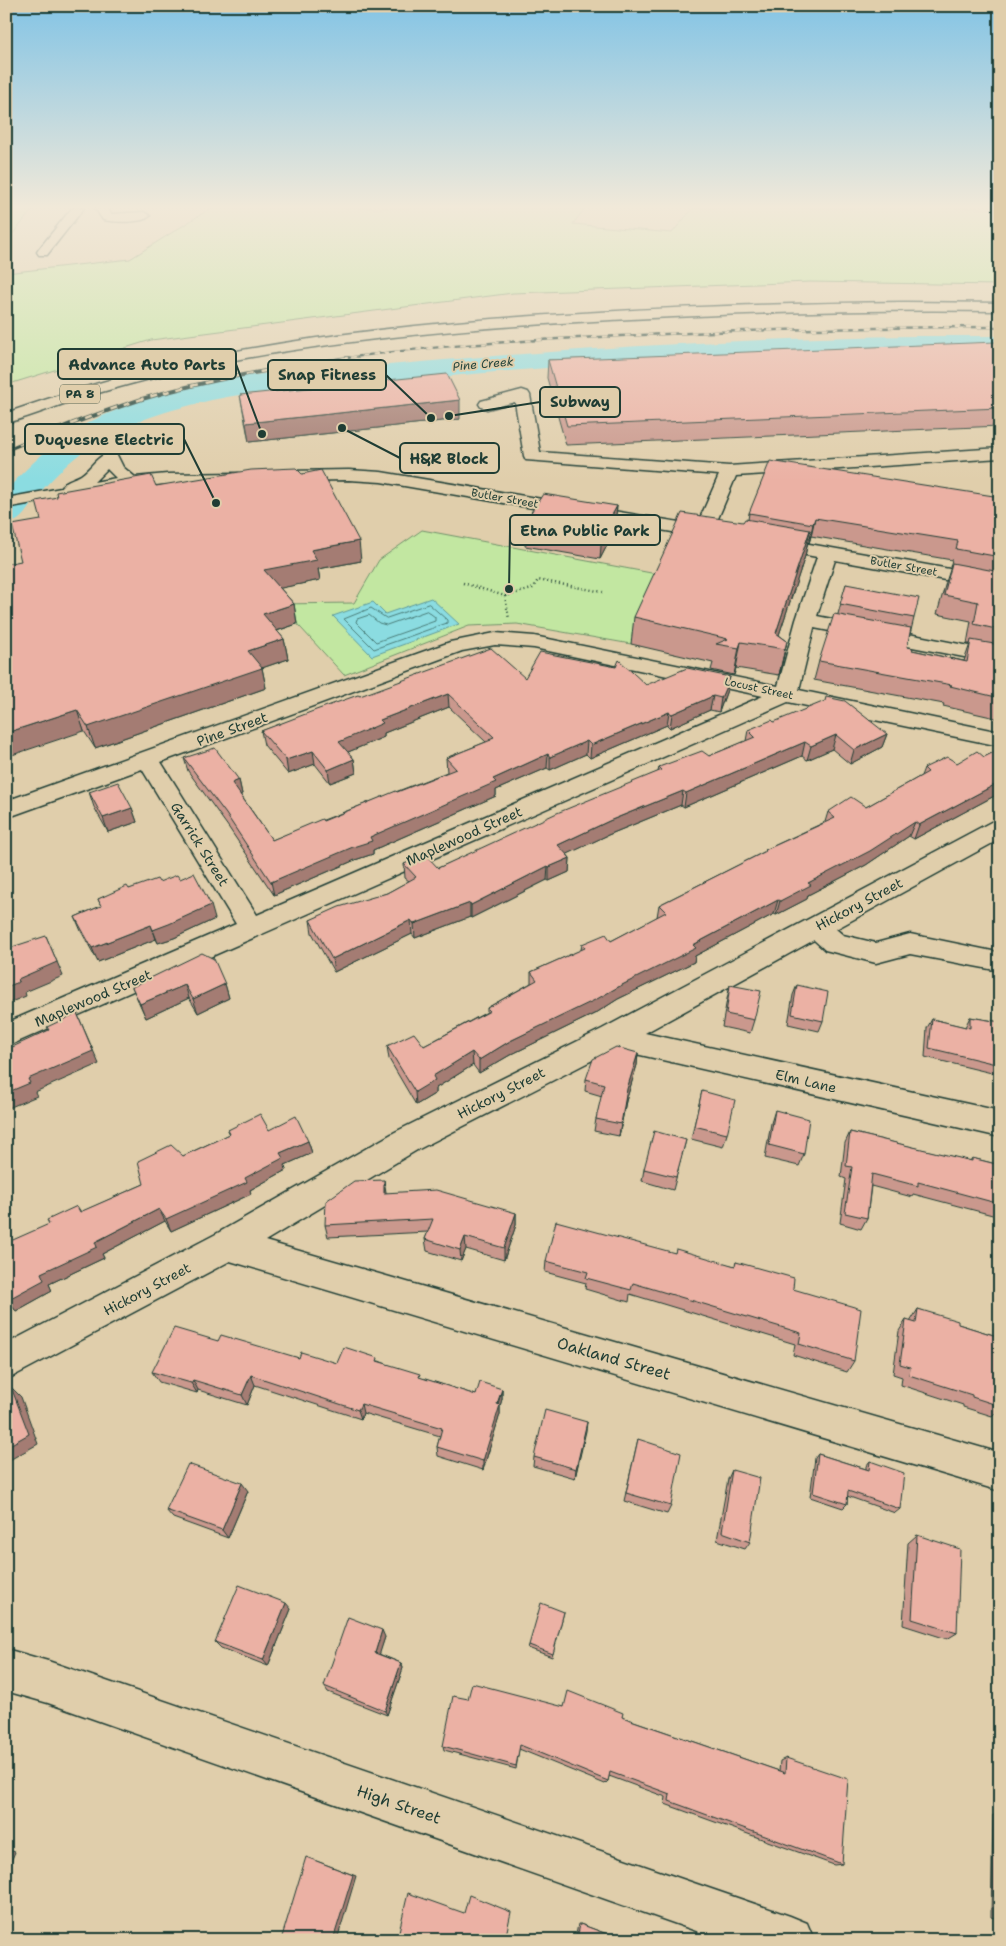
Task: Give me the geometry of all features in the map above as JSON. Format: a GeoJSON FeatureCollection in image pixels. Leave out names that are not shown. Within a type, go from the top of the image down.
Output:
{"type":"FeatureCollection","features":[{"type":"Feature","properties":{"kind":"main road","name":"PA 8"},"geometry":{"type":"LineString","coordinates":[[14,400],[140,364],[264,338],[395,319],[558,304]]}},
{"type":"Feature","properties":{"kind":"main road","name":"PA 8"},"geometry":{"type":"LineString","coordinates":[[6,418],[118,383],[215,359],[298,344],[406,330],[592,316],[715,310],[883,306],[1000,307]]}},
{"type":"Feature","properties":{"kind":"main road"},"geometry":{"type":"LineString","coordinates":[[488,404],[522,395],[532,456],[729,471],[1000,453]]}},
{"type":"Feature","properties":{"kind":"main road"},"geometry":{"type":"LineString","coordinates":[[55,493],[88,478],[110,457],[115,469],[132,482]]}},
{"type":"Feature","properties":{"kind":"main road"},"geometry":{"type":"LineString","coordinates":[[704,532],[729,471]]}},
{"type":"Feature","properties":{"kind":"main road","name":"Butler Street"},"geometry":{"type":"LineString","coordinates":[[272,477],[349,475],[381,477],[730,536]]}},
{"type":"Feature","properties":{"kind":"main road"},"geometry":{"type":"LineString","coordinates":[[6,503],[55,493],[132,482],[253,477]]}},
{"type":"Feature","properties":{"kind":"main road","name":"Butler Street"},"geometry":{"type":"LineString","coordinates":[[756,540],[1000,584]]}},
{"type":"Feature","properties":{"kind":"main road"},"geometry":{"type":"LineString","coordinates":[[787,694],[806,620],[828,552]]}},
{"type":"Feature","properties":{"kind":"main road"},"geometry":{"type":"LineString","coordinates":[[806,620],[1000,658]]}},
{"type":"Feature","properties":{"kind":"main road","name":"Locust Street"},"geometry":{"type":"LineString","coordinates":[[458,646],[495,638],[534,642],[1000,739]]}},
{"type":"Feature","properties":{"kind":"main road","name":"Pine Street"},"geometry":{"type":"LineString","coordinates":[[6,810],[458,646]]}},
{"type":"Feature","properties":{"kind":"main road","name":"Maplewood Street"},"geometry":{"type":"LineString","coordinates":[[6,1036],[787,694]]}},
{"type":"Feature","properties":{"kind":"main road","name":"Garrick Street"},"geometry":{"type":"LineString","coordinates":[[148,760],[252,929]]}},
{"type":"Feature","properties":{"kind":"main road","name":"Hickory Street"},"geometry":{"type":"LineString","coordinates":[[6,1363],[228,1245],[406,1141],[612,1037],[1000,828]]}},
{"type":"Feature","properties":{"kind":"main road"},"geometry":{"type":"LineString","coordinates":[[816,927],[835,943],[876,952],[910,944],[997,962]]}},
{"type":"Feature","properties":{"kind":"main road","name":"Elm Lane"},"geometry":{"type":"LineString","coordinates":[[612,1037],[1000,1124]]}},
{"type":"Feature","properties":{"kind":"main road","name":"Oakland Street"},"geometry":{"type":"LineString","coordinates":[[228,1245],[1000,1472]]}},
{"type":"Feature","properties":{"kind":"main road","name":"High Street"},"geometry":{"type":"LineString","coordinates":[[6,1670],[48,1682],[790,1940]]}},
{"type":"Feature","properties":{"kind":"path"},"geometry":{"type":"LineString","coordinates":[[463,583],[505,596],[532,589],[538,580],[603,592]]}},
{"type":"Feature","properties":{"kind":"green space"},"geometry":{"type":"Polygon","coordinates":[[[6,299],[468,299],[151,340],[6,385],[6,299]]]}},
{"type":"Feature","properties":{"kind":"green space"},"geometry":{"type":"Polygon","coordinates":[[[422,530],[662,575],[631,644],[517,624],[469,626],[344,675],[279,604],[354,603],[379,560],[422,530]]]}},
{"type":"Feature","properties":{"kind":"water"},"geometry":{"type":"Polygon","coordinates":[[[431,598],[459,624],[372,656],[333,616],[373,602],[385,614],[431,598]]]}},
{"type":"Feature","properties":{"kind":"building"},"geometry":{"type":"Polygon","coordinates":[[[996,342],[1000,347],[1000,408],[567,426],[548,360],[996,342]]]}},
{"type":"Feature","properties":{"kind":"building"},"geometry":{"type":"Polygon","coordinates":[[[447,374],[460,400],[246,423],[240,395],[447,374]]]}},
{"type":"Feature","properties":{"kind":"building"},"geometry":{"type":"Polygon","coordinates":[[[770,461],[1000,497],[1000,557],[956,549],[958,541],[815,518],[813,524],[749,513],[770,461]]]}},
{"type":"Feature","properties":{"kind":"building"},"geometry":{"type":"Polygon","coordinates":[[[296,468],[302,474],[321,470],[359,541],[311,550],[317,560],[264,570],[294,604],[263,614],[284,639],[248,651],[262,668],[88,727],[77,710],[6,733],[6,564],[21,561],[12,525],[41,520],[36,501],[57,497],[56,492],[151,475],[156,486],[251,470],[296,468]]]}},
{"type":"Feature","properties":{"kind":"building"},"geometry":{"type":"Polygon","coordinates":[[[543,494],[617,506],[602,533],[526,520],[543,494]]]}},
{"type":"Feature","properties":{"kind":"building"},"geometry":{"type":"Polygon","coordinates":[[[682,513],[743,522],[745,519],[810,530],[776,633],[787,641],[785,649],[741,642],[739,648],[716,644],[728,639],[634,617],[682,513]]]}},
{"type":"Feature","properties":{"kind":"building"},"geometry":{"type":"Polygon","coordinates":[[[952,563],[1000,572],[1000,630],[974,624],[978,602],[944,595],[952,563]]]}},
{"type":"Feature","properties":{"kind":"building"},"geometry":{"type":"Polygon","coordinates":[[[846,584],[919,598],[914,618],[840,604],[846,584]]]}},
{"type":"Feature","properties":{"kind":"building"},"geometry":{"type":"Polygon","coordinates":[[[834,614],[911,628],[907,647],[913,648],[912,650],[967,662],[971,640],[1000,645],[1000,698],[950,686],[952,685],[819,661],[834,614]]]}},
{"type":"Feature","properties":{"kind":"building"},"geometry":{"type":"Polygon","coordinates":[[[491,648],[525,678],[540,652],[616,667],[619,660],[646,685],[687,668],[730,677],[721,698],[713,696],[672,714],[669,712],[591,745],[587,741],[550,757],[548,754],[493,779],[496,782],[370,837],[372,841],[353,847],[271,882],[226,814],[184,758],[215,748],[239,780],[232,783],[272,840],[322,819],[323,821],[456,769],[446,758],[491,740],[489,739],[494,737],[448,694],[380,720],[383,723],[339,742],[354,759],[328,770],[313,751],[286,760],[261,731],[491,648]]]}},
{"type":"Feature","properties":{"kind":"building"},"geometry":{"type":"Polygon","coordinates":[[[826,697],[845,701],[887,734],[854,750],[836,735],[811,746],[805,742],[686,793],[683,791],[609,821],[558,845],[570,858],[548,866],[471,905],[470,903],[414,924],[411,920],[332,959],[310,920],[339,907],[387,893],[416,877],[404,864],[426,855],[438,868],[557,813],[662,770],[659,767],[702,751],[709,756],[755,737],[748,730],[772,720],[774,722],[825,701],[826,697]]]}},
{"type":"Feature","properties":{"kind":"building"},"geometry":{"type":"Polygon","coordinates":[[[1000,749],[1000,782],[919,825],[915,822],[870,851],[808,883],[811,885],[780,901],[778,900],[693,945],[696,948],[510,1041],[479,1060],[472,1052],[433,1076],[435,1080],[415,1092],[387,1046],[414,1033],[424,1046],[490,1011],[487,1008],[537,980],[531,972],[585,948],[582,944],[606,934],[611,941],[666,912],[659,905],[765,850],[835,818],[828,812],[851,797],[866,807],[928,772],[924,768],[947,757],[957,763],[977,751],[984,757],[1000,749]]]}},
{"type":"Feature","properties":{"kind":"building"},"geometry":{"type":"Polygon","coordinates":[[[118,782],[132,808],[103,818],[89,792],[118,782]]]}},
{"type":"Feature","properties":{"kind":"building"},"geometry":{"type":"Polygon","coordinates":[[[194,873],[211,905],[153,930],[151,925],[92,948],[75,917],[101,906],[98,899],[127,886],[129,889],[157,879],[159,882],[177,875],[180,879],[194,873]]]}},
{"type":"Feature","properties":{"kind":"building"},"geometry":{"type":"Polygon","coordinates":[[[46,936],[57,962],[18,979],[19,982],[6,987],[6,949],[46,936]]]}},
{"type":"Feature","properties":{"kind":"building"},"geometry":{"type":"Polygon","coordinates":[[[202,953],[214,959],[225,984],[193,999],[185,985],[140,1004],[132,987],[202,953]]]}},
{"type":"Feature","properties":{"kind":"building"},"geometry":{"type":"Polygon","coordinates":[[[730,985],[761,991],[754,1020],[726,1014],[730,985]]]}},
{"type":"Feature","properties":{"kind":"building"},"geometry":{"type":"Polygon","coordinates":[[[797,985],[828,992],[823,1021],[792,1014],[797,985]]]}},
{"type":"Feature","properties":{"kind":"building"},"geometry":{"type":"Polygon","coordinates":[[[77,1013],[93,1051],[28,1079],[30,1083],[6,1093],[6,1050],[49,1030],[47,1027],[77,1013]]]}},
{"type":"Feature","properties":{"kind":"building"},"geometry":{"type":"Polygon","coordinates":[[[970,1017],[1000,1022],[1000,1065],[929,1048],[932,1019],[970,1028],[970,1017]]]}},
{"type":"Feature","properties":{"kind":"building"},"geometry":{"type":"Polygon","coordinates":[[[616,1047],[638,1053],[627,1089],[621,1124],[596,1119],[604,1084],[586,1079],[593,1059],[616,1047]]]}},
{"type":"Feature","properties":{"kind":"building"},"geometry":{"type":"Polygon","coordinates":[[[702,1091],[735,1100],[727,1134],[694,1126],[702,1091]]]}},
{"type":"Feature","properties":{"kind":"building"},"geometry":{"type":"Polygon","coordinates":[[[775,1110],[809,1119],[804,1154],[769,1145],[775,1110]]]}},
{"type":"Feature","properties":{"kind":"building"},"geometry":{"type":"Polygon","coordinates":[[[260,1114],[269,1130],[296,1116],[308,1141],[280,1153],[283,1158],[245,1178],[247,1182],[166,1219],[159,1209],[95,1242],[97,1247],[41,1273],[44,1280],[7,1300],[6,1243],[49,1224],[47,1220],[77,1206],[80,1212],[144,1184],[138,1161],[171,1145],[183,1156],[230,1134],[228,1130],[260,1114]]]}},
{"type":"Feature","properties":{"kind":"building"},"geometry":{"type":"Polygon","coordinates":[[[654,1131],[686,1140],[676,1177],[644,1169],[654,1131]]]}},
{"type":"Feature","properties":{"kind":"building"},"geometry":{"type":"Polygon","coordinates":[[[850,1132],[972,1161],[972,1158],[1000,1165],[1000,1204],[918,1182],[918,1186],[872,1174],[867,1218],[845,1213],[852,1167],[846,1166],[850,1132]]]}},
{"type":"Feature","properties":{"kind":"building"},"geometry":{"type":"Polygon","coordinates":[[[384,1180],[384,1193],[436,1190],[516,1213],[504,1248],[465,1237],[460,1250],[425,1239],[433,1219],[325,1225],[326,1201],[354,1181],[384,1180]]]}},
{"type":"Feature","properties":{"kind":"building"},"geometry":{"type":"Polygon","coordinates":[[[556,1221],[675,1253],[676,1249],[735,1266],[736,1262],[794,1278],[793,1289],[861,1309],[854,1361],[799,1344],[801,1333],[633,1283],[631,1290],[586,1278],[588,1272],[546,1261],[556,1221]]]}},
{"type":"Feature","properties":{"kind":"building"},"geometry":{"type":"Polygon","coordinates":[[[918,1309],[958,1321],[958,1324],[1000,1337],[1000,1406],[909,1375],[910,1367],[900,1364],[906,1320],[916,1323],[918,1309]]]}},
{"type":"Feature","properties":{"kind":"building"},"geometry":{"type":"Polygon","coordinates":[[[174,1328],[218,1341],[221,1335],[299,1358],[301,1352],[337,1363],[344,1347],[378,1358],[377,1361],[420,1374],[419,1377],[476,1395],[480,1382],[502,1389],[497,1404],[500,1405],[483,1461],[437,1447],[442,1428],[361,1404],[358,1410],[251,1375],[242,1395],[193,1380],[191,1383],[152,1372],[174,1328]]]}},
{"type":"Feature","properties":{"kind":"building"},"geometry":{"type":"Polygon","coordinates":[[[11,1387],[29,1434],[6,1447],[6,1389],[11,1387]]]}},
{"type":"Feature","properties":{"kind":"building"},"geometry":{"type":"Polygon","coordinates":[[[545,1410],[587,1422],[576,1469],[534,1457],[545,1410]]]}},
{"type":"Feature","properties":{"kind":"building"},"geometry":{"type":"Polygon","coordinates":[[[638,1439],[681,1453],[671,1506],[626,1493],[638,1439]]]}},
{"type":"Feature","properties":{"kind":"building"},"geometry":{"type":"Polygon","coordinates":[[[818,1454],[869,1470],[870,1461],[904,1473],[900,1509],[848,1491],[847,1504],[813,1493],[818,1454]]]}},
{"type":"Feature","properties":{"kind":"building"},"geometry":{"type":"Polygon","coordinates":[[[188,1464],[242,1483],[222,1530],[166,1510],[188,1464]]]}},
{"type":"Feature","properties":{"kind":"building"},"geometry":{"type":"Polygon","coordinates":[[[732,1470],[760,1478],[750,1542],[722,1532],[732,1470]]]}},
{"type":"Feature","properties":{"kind":"building"},"geometry":{"type":"Polygon","coordinates":[[[917,1535],[960,1549],[957,1633],[912,1619],[917,1535]]]}},
{"type":"Feature","properties":{"kind":"building"},"geometry":{"type":"Polygon","coordinates":[[[239,1585],[286,1603],[263,1660],[215,1642],[239,1585]]]}},
{"type":"Feature","properties":{"kind":"building"},"geometry":{"type":"Polygon","coordinates":[[[541,1603],[564,1612],[553,1654],[529,1645],[541,1603]]]}},
{"type":"Feature","properties":{"kind":"building"},"geometry":{"type":"Polygon","coordinates":[[[348,1617],[382,1630],[375,1653],[401,1663],[385,1711],[324,1686],[348,1617]]]}},
{"type":"Feature","properties":{"kind":"building"},"geometry":{"type":"Polygon","coordinates":[[[472,1683],[564,1707],[568,1691],[623,1713],[622,1717],[785,1773],[786,1758],[848,1779],[842,1864],[669,1801],[670,1794],[610,1772],[608,1781],[520,1745],[516,1766],[443,1746],[453,1696],[468,1699],[472,1683]]]}},
{"type":"Feature","properties":{"kind":"building"},"geometry":{"type":"Polygon","coordinates":[[[306,1857],[353,1875],[333,1940],[281,1940],[306,1857]]]}},
{"type":"Feature","properties":{"kind":"building"},"geometry":{"type":"Polygon","coordinates":[[[408,1893],[464,1913],[469,1895],[511,1912],[505,1940],[397,1940],[408,1893]]]}},
{"type":"Feature","properties":{"kind":"building"},"geometry":{"type":"Polygon","coordinates":[[[580,1924],[623,1940],[577,1940],[580,1924]]]}},
{"type":"Feature","properties":{"kind":"waterway","name":"Pine Creek"},"geometry":{"type":"LineString","coordinates":[[6,513],[47,466],[71,446],[98,429],[164,403],[237,386],[283,380],[356,377],[479,365],[629,355],[834,346],[1000,344]]}},
{"type":"Feature","properties":{"kind":"railway"},"geometry":{"type":"LineString","coordinates":[[340,359],[437,347],[502,342],[700,332],[1000,327]]}},
{"type":"Feature","properties":{"kind":"railway"},"geometry":{"type":"LineString","coordinates":[[6,450],[57,429],[167,392],[244,375],[348,358]]}},
{"type":"Feature","properties":{"kind":"place","name":"Subway"},"geometry":{"type":"Point","coordinates":[449,416]}},
{"type":"Feature","properties":{"kind":"place","name":"Snap Fitness"},"geometry":{"type":"Point","coordinates":[431,418]}},
{"type":"Feature","properties":{"kind":"place","name":"H&R Block"},"geometry":{"type":"Point","coordinates":[342,428]}},
{"type":"Feature","properties":{"kind":"place","name":"Advance Auto Parts"},"geometry":{"type":"Point","coordinates":[262,434]}},
{"type":"Feature","properties":{"kind":"place","name":"Duquesne Electric"},"geometry":{"type":"Point","coordinates":[216,503]}},
{"type":"Feature","properties":{"kind":"place","name":"Etna Public Park"},"geometry":{"type":"Point","coordinates":[509,589]}}]}
